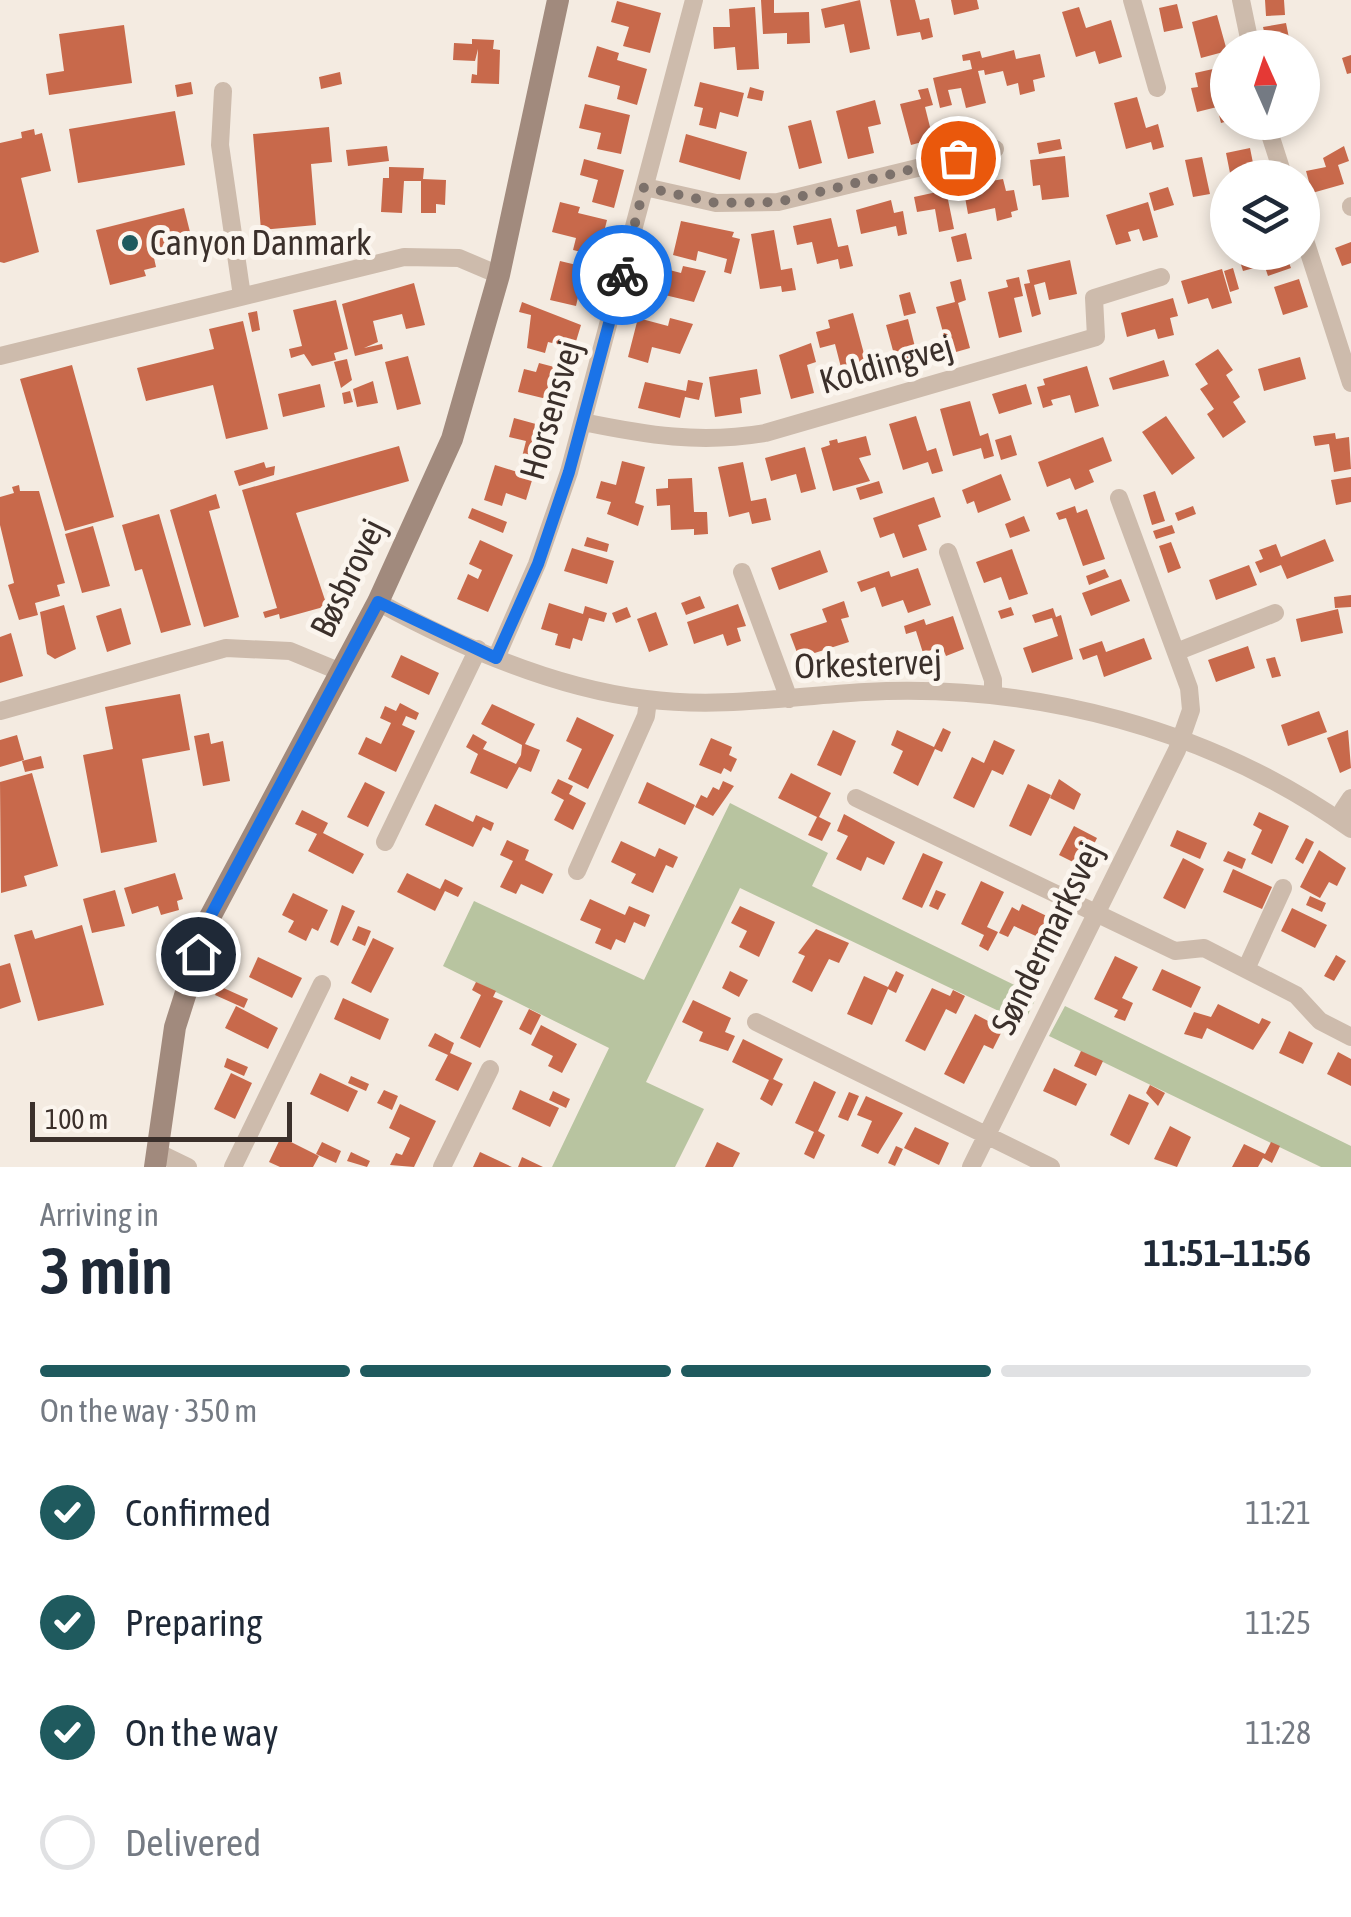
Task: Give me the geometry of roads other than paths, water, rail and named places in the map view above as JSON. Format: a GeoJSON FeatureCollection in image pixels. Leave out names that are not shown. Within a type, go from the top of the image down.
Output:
{"type":"FeatureCollection","features":[{"type":"Feature","properties":{"kind":"street","name":"Bøsbrovej"},"geometry":{"type":"LineString","coordinates":[[156,1159],[175,1027],[210,917],[378,602],[452,438],[499,274],[558,0]]}},
{"type":"Feature","properties":{"kind":"street","name":"Horsensvej"},"geometry":{"type":"LineString","coordinates":[[496,658],[538,564],[583,422],[694,0]]}},
{"type":"Feature","properties":{"kind":"street"},"geometry":{"type":"LineString","coordinates":[[1132,0],[1158,88]]}},
{"type":"Feature","properties":{"kind":"street"},"geometry":{"type":"LineString","coordinates":[[1241,0],[1247,30]]}},
{"type":"Feature","properties":{"kind":"street"},"geometry":{"type":"LineString","coordinates":[[223,91],[220,145],[242,296]]}},
{"type":"Feature","properties":{"kind":"street"},"geometry":{"type":"LineString","coordinates":[[644,187],[716,203],[778,202],[995,149]]}},
{"type":"Feature","properties":{"kind":"street"},"geometry":{"type":"LineString","coordinates":[[0,356],[404,257],[460,258],[499,274]]}},
{"type":"Feature","properties":{"kind":"street"},"geometry":{"type":"LineString","coordinates":[[1316,270],[1348,357],[1351,383]]}},
{"type":"Feature","properties":{"kind":"street","name":"Koldingvej"},"geometry":{"type":"LineString","coordinates":[[583,422],[656,438],[714,442],[764,433],[1096,337],[1094,298],[1161,276]]}},
{"type":"Feature","properties":{"kind":"street","name":"Søndermarksvej"},"geometry":{"type":"LineString","coordinates":[[971,1167],[1181,739],[1191,710],[1189,688],[1119,498]]}},
{"type":"Feature","properties":{"kind":"street"},"geometry":{"type":"LineString","coordinates":[[948,552],[993,680],[993,695]]}},
{"type":"Feature","properties":{"kind":"street"},"geometry":{"type":"LineString","coordinates":[[742,572],[789,700]]}},
{"type":"Feature","properties":{"kind":"street","name":"Orkestervej"},"geometry":{"type":"LineString","coordinates":[[378,602],[496,658],[568,683],[648,700],[732,703],[901,691],[993,695],[1078,709],[1181,739],[1251,769],[1349,825]]}},
{"type":"Feature","properties":{"kind":"street"},"geometry":{"type":"LineString","coordinates":[[1176,652],[1275,613]]}},
{"type":"Feature","properties":{"kind":"street"},"geometry":{"type":"LineString","coordinates":[[0,711],[226,648],[290,651],[341,672]]}},
{"type":"Feature","properties":{"kind":"street"},"geometry":{"type":"LineString","coordinates":[[385,842],[478,649]]}},
{"type":"Feature","properties":{"kind":"street"},"geometry":{"type":"LineString","coordinates":[[576,871],[646,716],[648,700]]}},
{"type":"Feature","properties":{"kind":"street"},"geometry":{"type":"LineString","coordinates":[[856,798],[1176,951],[1204,948],[1296,995],[1320,1021],[1351,1036]]}},
{"type":"Feature","properties":{"kind":"street"},"geometry":{"type":"LineString","coordinates":[[1349,825],[1343,810],[1351,798]]}},
{"type":"Feature","properties":{"kind":"street"},"geometry":{"type":"LineString","coordinates":[[1246,969],[1283,888]]}},
{"type":"Feature","properties":{"kind":"street"},"geometry":{"type":"LineString","coordinates":[[232,1167],[322,984]]}},
{"type":"Feature","properties":{"kind":"street"},"geometry":{"type":"LineString","coordinates":[[756,1022],[1050,1167]]}},
{"type":"Feature","properties":{"kind":"street"},"geometry":{"type":"LineString","coordinates":[[442,1167],[490,1069]]}},
{"type":"Feature","properties":{"kind":"street"},"geometry":{"type":"LineString","coordinates":[[156,1159],[188,1167]]}},
{"type":"Feature","properties":{"kind":"place","name":"Canyon Danmark"},"geometry":{"type":"Point","coordinates":[130,243]}}]}
